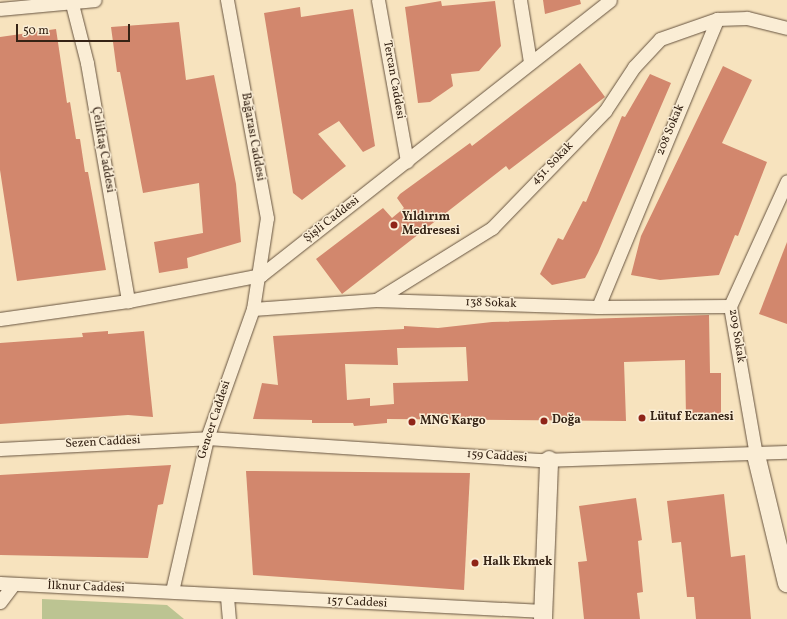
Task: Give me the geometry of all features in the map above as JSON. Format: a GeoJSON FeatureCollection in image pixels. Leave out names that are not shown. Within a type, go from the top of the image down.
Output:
{"type":"FeatureCollection","features":[{"type":"Feature","properties":{"kind":"main road"},"geometry":{"type":"LineString","coordinates":[[756,455],[787,583]]}},
{"type":"Feature","properties":{"kind":"main road"},"geometry":{"type":"LineString","coordinates":[[543,615],[549,460]]}},
{"type":"Feature","properties":{"kind":"street"},"geometry":{"type":"LineString","coordinates":[[0,9],[95,0]]}},
{"type":"Feature","properties":{"kind":"street","name":"Bağarası Caddesi"},"geometry":{"type":"LineString","coordinates":[[227,0],[267,218],[261,274]]}},
{"type":"Feature","properties":{"kind":"street","name":"Tercan Caddesi"},"geometry":{"type":"LineString","coordinates":[[378,0],[407,161]]}},
{"type":"Feature","properties":{"kind":"street"},"geometry":{"type":"LineString","coordinates":[[520,0],[530,62]]}},
{"type":"Feature","properties":{"kind":"street","name":"Şişli Caddesi"},"geometry":{"type":"LineString","coordinates":[[0,319],[128,301],[261,274],[407,161],[610,0]]}},
{"type":"Feature","properties":{"kind":"street","name":"Çeliktaş Caddesi"},"geometry":{"type":"LineString","coordinates":[[72,1],[87,63],[128,301]]}},
{"type":"Feature","properties":{"kind":"street"},"geometry":{"type":"LineString","coordinates":[[717,19],[747,18],[787,28]]}},
{"type":"Feature","properties":{"kind":"street","name":"451. Sokak"},"geometry":{"type":"LineString","coordinates":[[376,300],[492,228],[605,111],[634,67],[660,39],[717,19]]}},
{"type":"Feature","properties":{"kind":"street","name":"208 Sokak"},"geometry":{"type":"LineString","coordinates":[[598,307],[717,19]]}},
{"type":"Feature","properties":{"kind":"street","name":"209 Sokak"},"geometry":{"type":"LineString","coordinates":[[756,455],[730,306],[787,181]]}},
{"type":"Feature","properties":{"kind":"street","name":"Gencer Caddesi"},"geometry":{"type":"LineString","coordinates":[[172,591],[207,438],[253,309],[261,274]]}},
{"type":"Feature","properties":{"kind":"street","name":"138 Sokak"},"geometry":{"type":"LineString","coordinates":[[253,309],[376,300],[598,307],[730,306]]}},
{"type":"Feature","properties":{"kind":"street","name":"159 Caddesi"},"geometry":{"type":"LineString","coordinates":[[207,438],[549,460],[756,455],[787,452]]}},
{"type":"Feature","properties":{"kind":"street","name":"Sezen Caddesi"},"geometry":{"type":"LineString","coordinates":[[0,449],[207,438]]}},
{"type":"Feature","properties":{"kind":"street","name":"İlknur Caddesi"},"geometry":{"type":"LineString","coordinates":[[0,583],[14,585],[172,591]]}},
{"type":"Feature","properties":{"kind":"street"},"geometry":{"type":"LineString","coordinates":[[0,602],[14,585]]}},
{"type":"Feature","properties":{"kind":"street","name":"157 Caddesi"},"geometry":{"type":"LineString","coordinates":[[172,591],[227,596],[543,615]]}},
{"type":"Feature","properties":{"kind":"street"},"geometry":{"type":"LineString","coordinates":[[227,596],[229,619]]}},
{"type":"Feature","properties":{"kind":"green space"},"geometry":{"type":"Polygon","coordinates":[[[42,599],[167,605],[184,619],[42,619],[42,599]]]}},
{"type":"Feature","properties":{"kind":"building"},"geometry":{"type":"Polygon","coordinates":[[[543,0],[580,0],[581,4],[545,14],[543,0]]]}},
{"type":"Feature","properties":{"kind":"building"},"geometry":{"type":"Polygon","coordinates":[[[441,1],[442,6],[495,1],[501,46],[479,71],[451,74],[453,86],[430,102],[418,103],[405,7],[441,1]]]}},
{"type":"Feature","properties":{"kind":"building"},"geometry":{"type":"Polygon","coordinates":[[[300,7],[301,17],[353,9],[375,146],[363,152],[339,121],[318,134],[346,166],[302,200],[293,193],[264,13],[300,7]]]}},
{"type":"Feature","properties":{"kind":"building"},"geometry":{"type":"Polygon","coordinates":[[[179,22],[186,80],[214,75],[236,184],[241,242],[187,258],[188,268],[159,273],[154,242],[203,233],[199,183],[143,193],[120,72],[117,72],[111,27],[179,22]]]}},
{"type":"Feature","properties":{"kind":"building"},"geometry":{"type":"Polygon","coordinates":[[[56,29],[67,103],[70,102],[76,139],[80,139],[85,172],[88,172],[106,270],[17,281],[0,170],[0,37],[56,29]]]}},
{"type":"Feature","properties":{"kind":"building"},"geometry":{"type":"Polygon","coordinates":[[[580,63],[605,97],[509,170],[506,166],[342,294],[316,259],[383,208],[392,218],[404,208],[397,198],[400,194],[470,143],[472,146],[580,63]]]}},
{"type":"Feature","properties":{"kind":"building"},"geometry":{"type":"Polygon","coordinates":[[[723,66],[752,80],[722,143],[767,162],[738,236],[735,235],[719,275],[660,280],[631,275],[641,236],[723,66]]]}},
{"type":"Feature","properties":{"kind":"building"},"geometry":{"type":"Polygon","coordinates":[[[650,74],[671,83],[598,253],[585,278],[552,285],[540,274],[558,238],[563,240],[583,201],[586,202],[622,116],[625,117],[650,74]]]}},
{"type":"Feature","properties":{"kind":"building"},"geometry":{"type":"Polygon","coordinates":[[[787,242],[787,324],[759,314],[787,242]]]}},
{"type":"Feature","properties":{"kind":"building"},"geometry":{"type":"Polygon","coordinates":[[[709,315],[710,373],[721,373],[721,416],[686,417],[685,360],[624,362],[626,421],[387,419],[387,423],[354,426],[353,423],[312,423],[312,420],[253,419],[262,383],[278,385],[273,336],[404,329],[404,326],[438,328],[492,322],[709,315]],[[466,347],[397,348],[398,365],[345,364],[347,400],[370,398],[370,406],[394,404],[393,383],[468,381],[466,347]]]}},
{"type":"Feature","properties":{"kind":"building"},"geometry":{"type":"Polygon","coordinates":[[[108,331],[108,334],[144,331],[153,417],[128,415],[0,424],[0,343],[83,337],[82,333],[108,331]]]}},
{"type":"Feature","properties":{"kind":"building"},"geometry":{"type":"Polygon","coordinates":[[[171,465],[163,504],[158,505],[148,558],[0,555],[0,475],[171,465]]]}},
{"type":"Feature","properties":{"kind":"building"},"geometry":{"type":"Polygon","coordinates":[[[246,471],[470,473],[464,590],[253,575],[246,471]]]}},
{"type":"Feature","properties":{"kind":"building"},"geometry":{"type":"Polygon","coordinates":[[[724,494],[731,557],[745,555],[751,619],[696,619],[694,597],[687,597],[681,542],[672,543],[667,501],[724,494]]]}},
{"type":"Feature","properties":{"kind":"building"},"geometry":{"type":"Polygon","coordinates":[[[636,498],[642,540],[638,541],[643,592],[637,593],[640,619],[584,619],[578,562],[587,561],[579,506],[636,498]]]}},
{"type":"Feature","properties":{"kind":"place","name":"Yıldırım Medresesi"},"geometry":{"type":"Point","coordinates":[394,225]}},
{"type":"Feature","properties":{"kind":"place","name":"Lütuf Eczanesi"},"geometry":{"type":"Point","coordinates":[642,418]}},
{"type":"Feature","properties":{"kind":"place","name":"Doğa"},"geometry":{"type":"Point","coordinates":[544,421]}},
{"type":"Feature","properties":{"kind":"place","name":"MNG Kargo"},"geometry":{"type":"Point","coordinates":[412,422]}},
{"type":"Feature","properties":{"kind":"place","name":"Halk Ekmek"},"geometry":{"type":"Point","coordinates":[475,563]}}]}
